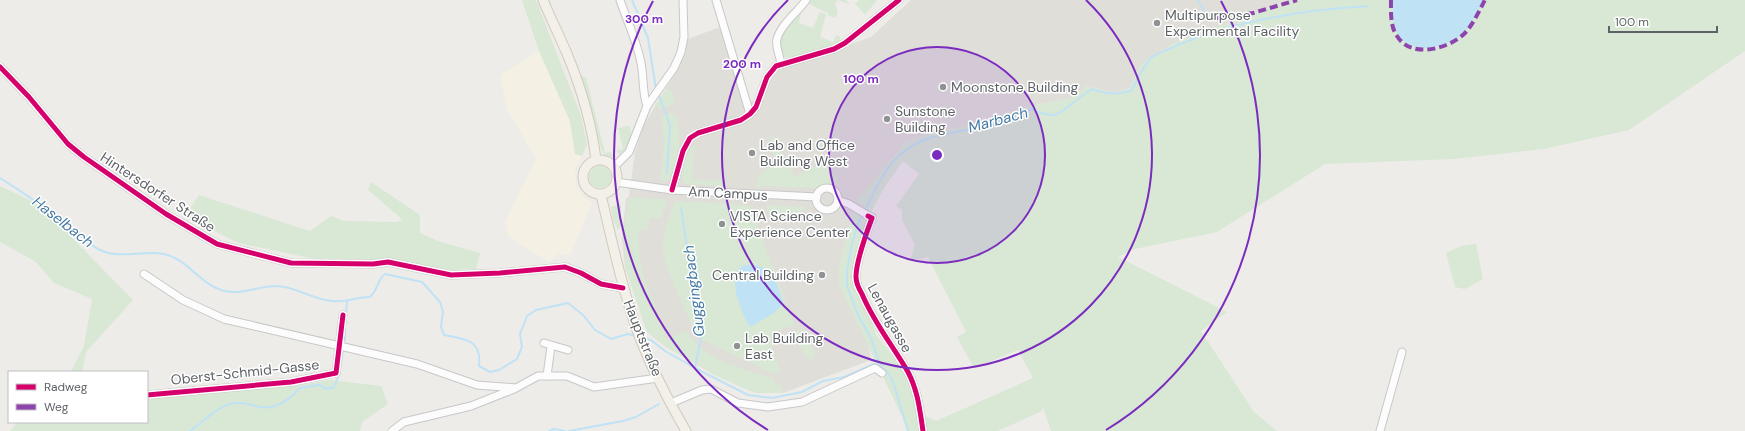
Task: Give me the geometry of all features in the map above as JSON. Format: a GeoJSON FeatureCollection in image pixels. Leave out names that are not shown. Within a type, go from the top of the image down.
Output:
{"type":"FeatureCollection","features":[{"type":"Feature","properties":{"kind":"main road"},"geometry":{"type":"LineString","coordinates":[[543,0],[568,57],[577,83],[591,132],[596,160]]}},
{"type":"Feature","properties":{"kind":"main road"},"geometry":{"type":"LineString","coordinates":[[596,160],[604,160],[614,167],[617,176],[616,182],[612,189],[601,195],[594,194],[587,190],[582,178],[587,166],[596,160]]}},
{"type":"Feature","properties":{"kind":"main road","name":"Hauptstraße"},"geometry":{"type":"LineString","coordinates":[[601,195],[624,288],[638,332],[658,378],[686,431]]}},
{"type":"Feature","properties":{"kind":"street"},"geometry":{"type":"LineString","coordinates":[[620,0],[638,50],[643,71],[644,97],[647,106]]}},
{"type":"Feature","properties":{"kind":"street"},"geometry":{"type":"LineString","coordinates":[[614,167],[629,152],[647,106],[664,84],[674,68],[681,52],[684,37],[684,0]]}},
{"type":"Feature","properties":{"kind":"street"},"geometry":{"type":"LineString","coordinates":[[716,0],[748,116]]}},
{"type":"Feature","properties":{"kind":"street"},"geometry":{"type":"LineString","coordinates":[[781,64],[777,38],[791,17],[806,0]]}},
{"type":"Feature","properties":{"kind":"street"},"geometry":{"type":"LineString","coordinates":[[672,190],[686,145],[698,133],[748,116],[756,107],[772,69],[781,64],[834,49],[845,43],[899,0]]}},
{"type":"Feature","properties":{"kind":"street","name":"Hintersdorfer Straße"},"geometry":{"type":"LineString","coordinates":[[0,67],[29,97],[68,144],[166,214],[216,244],[291,263],[374,264],[388,262],[451,275],[500,274],[565,267],[581,273],[601,284],[624,288]]}},
{"type":"Feature","properties":{"kind":"street","name":"Am Campus"},"geometry":{"type":"LineString","coordinates":[[616,182],[672,190],[817,196]]}},
{"type":"Feature","properties":{"kind":"street"},"geometry":{"type":"LineString","coordinates":[[830,188],[837,193],[838,200],[834,208],[826,210],[818,205],[817,196],[823,189],[830,188]]}},
{"type":"Feature","properties":{"kind":"street","name":"Lenaugasse"},"geometry":{"type":"LineString","coordinates":[[838,200],[872,218],[863,242],[856,281],[867,308],[908,372],[918,397],[923,431]]}},
{"type":"Feature","properties":{"kind":"street"},"geometry":{"type":"LineString","coordinates":[[144,274],[183,300],[224,319],[417,364],[477,384],[516,388]]}},
{"type":"Feature","properties":{"kind":"street","name":"Oberst-Schmid-Gasse"},"geometry":{"type":"LineString","coordinates":[[148,395],[291,382],[336,373],[343,315]]}},
{"type":"Feature","properties":{"kind":"street"},"geometry":{"type":"LineString","coordinates":[[544,343],[568,350]]}},
{"type":"Feature","properties":{"kind":"street"},"geometry":{"type":"LineString","coordinates":[[547,376],[551,346]]}},
{"type":"Feature","properties":{"kind":"street"},"geometry":{"type":"LineString","coordinates":[[1380,431],[1402,352]]}},
{"type":"Feature","properties":{"kind":"street"},"geometry":{"type":"LineString","coordinates":[[671,403],[702,390],[711,389],[738,403],[768,407],[802,402],[875,368],[882,372]]}},
{"type":"Feature","properties":{"kind":"street"},"geometry":{"type":"LineString","coordinates":[[392,431],[404,422],[471,406],[516,388],[538,376],[567,376],[594,387],[658,378]]}},
{"type":"Feature","properties":{"kind":"shaded area"},"geometry":{"type":"Polygon","coordinates":[[[911,0],[1288,0],[1172,44],[1142,64],[1130,88],[1114,93],[1087,86],[1071,98],[1031,106],[970,125],[929,133],[905,143],[871,212],[876,213],[877,217],[856,249],[851,279],[864,314],[871,360],[783,393],[756,393],[715,375],[666,347],[647,332],[625,267],[622,239],[626,199],[629,196],[635,152],[645,123],[675,74],[685,40],[723,26],[744,100],[761,103],[770,81],[778,70],[871,37],[911,0]]]}},
{"type":"Feature","properties":{"kind":"shaded area"},"geometry":{"type":"Polygon","coordinates":[[[539,51],[570,121],[575,154],[582,156],[575,169],[576,185],[582,195],[592,203],[570,255],[558,254],[550,262],[517,243],[507,234],[505,222],[536,159],[507,109],[500,75],[539,51]]]}},
{"type":"Feature","properties":{"kind":"green space"},"geometry":{"type":"Polygon","coordinates":[[[522,0],[536,0],[581,116],[587,144],[582,156],[575,154],[570,121],[539,51],[522,0]]]}},
{"type":"Feature","properties":{"kind":"green space"},"geometry":{"type":"Polygon","coordinates":[[[809,0],[837,0],[835,5],[838,11],[836,18],[828,16],[828,13],[807,3],[809,0]]]}},
{"type":"Feature","properties":{"kind":"green space"},"geometry":{"type":"Polygon","coordinates":[[[837,0],[846,0],[850,4],[837,0]]]}},
{"type":"Feature","properties":{"kind":"green space"},"geometry":{"type":"Polygon","coordinates":[[[860,0],[877,0],[865,15],[855,3],[860,0]]]}},
{"type":"Feature","properties":{"kind":"green space"},"geometry":{"type":"Polygon","coordinates":[[[1288,0],[1392,0],[1393,14],[1405,43],[1419,47],[1432,48],[1453,40],[1462,32],[1470,23],[1484,0],[1745,0],[1745,51],[1629,130],[1544,149],[1454,159],[1325,164],[1217,232],[1135,249],[1118,257],[1227,312],[1201,331],[1254,412],[1277,431],[1051,431],[1043,407],[1042,411],[998,431],[909,431],[839,285],[839,265],[853,212],[869,220],[854,272],[866,309],[877,336],[903,370],[923,415],[936,421],[1033,378],[1018,350],[974,368],[957,337],[966,332],[928,257],[910,261],[915,245],[902,220],[902,210],[896,206],[919,174],[903,161],[886,185],[871,212],[856,201],[905,143],[929,133],[970,125],[1031,106],[1071,98],[1087,86],[1114,93],[1130,88],[1142,64],[1172,44],[1288,0]]]}},
{"type":"Feature","properties":{"kind":"green space"},"geometry":{"type":"Polygon","coordinates":[[[802,8],[799,23],[813,28],[820,12],[826,14],[820,37],[833,42],[836,35],[840,37],[841,42],[825,49],[788,58],[784,56],[781,48],[782,35],[784,30],[802,8]]]}},
{"type":"Feature","properties":{"kind":"green space"},"geometry":{"type":"Polygon","coordinates":[[[579,75],[586,78],[605,153],[611,152],[613,158],[605,155],[602,151],[579,75]]]}},
{"type":"Feature","properties":{"kind":"green space"},"geometry":{"type":"Polygon","coordinates":[[[667,88],[673,92],[674,100],[672,105],[661,109],[655,105],[667,88]]]}},
{"type":"Feature","properties":{"kind":"green space"},"geometry":{"type":"Polygon","coordinates":[[[672,113],[676,115],[678,124],[678,155],[672,180],[660,180],[664,148],[662,118],[664,115],[672,113]]]}},
{"type":"Feature","properties":{"kind":"green space"},"geometry":{"type":"Polygon","coordinates":[[[629,126],[631,130],[631,138],[625,149],[619,155],[617,150],[623,149],[618,128],[629,126]]]}},
{"type":"Feature","properties":{"kind":"green space"},"geometry":{"type":"Polygon","coordinates":[[[773,136],[795,177],[828,159],[833,175],[837,176],[837,185],[828,184],[815,188],[765,186],[756,188],[758,177],[775,161],[770,137],[773,136]]]}},
{"type":"Feature","properties":{"kind":"green space"},"geometry":{"type":"Polygon","coordinates":[[[692,146],[699,147],[699,149],[694,149],[692,179],[722,181],[722,186],[686,184],[683,181],[683,168],[689,149],[692,146]]]}},
{"type":"Feature","properties":{"kind":"green space"},"geometry":{"type":"Polygon","coordinates":[[[596,166],[604,166],[611,173],[611,181],[604,188],[596,188],[589,181],[589,173],[596,166]]]}},
{"type":"Feature","properties":{"kind":"green space"},"geometry":{"type":"Polygon","coordinates":[[[371,182],[420,215],[420,233],[438,241],[480,253],[476,269],[452,270],[369,259],[315,259],[238,243],[185,216],[199,195],[310,231],[331,216],[344,221],[397,222],[403,220],[368,190],[371,182]]]}},
{"type":"Feature","properties":{"kind":"green space"},"geometry":{"type":"Polygon","coordinates":[[[0,186],[40,205],[133,300],[86,352],[82,371],[72,371],[84,346],[92,299],[54,283],[36,262],[0,242],[0,186]]]}},
{"type":"Feature","properties":{"kind":"green space"},"geometry":{"type":"Polygon","coordinates":[[[630,197],[667,200],[661,218],[650,218],[647,230],[638,231],[640,261],[645,283],[656,307],[654,308],[658,319],[660,319],[666,339],[686,331],[703,350],[725,362],[774,379],[774,383],[782,386],[783,393],[756,393],[743,388],[715,375],[666,347],[647,332],[625,267],[625,249],[623,239],[630,197]]]}},
{"type":"Feature","properties":{"kind":"green space"},"geometry":{"type":"Polygon","coordinates":[[[675,201],[749,205],[794,325],[770,333],[773,352],[780,371],[773,374],[697,337],[667,267],[664,256],[664,236],[675,201]]]}},
{"type":"Feature","properties":{"kind":"green space"},"geometry":{"type":"Polygon","coordinates":[[[621,204],[621,226],[618,230],[613,220],[611,207],[621,204]]]}},
{"type":"Feature","properties":{"kind":"green space"},"geometry":{"type":"Polygon","coordinates":[[[766,205],[806,207],[806,209],[783,218],[781,215],[771,218],[766,205]]]}},
{"type":"Feature","properties":{"kind":"green space"},"geometry":{"type":"Polygon","coordinates":[[[1476,244],[1483,279],[1465,289],[1455,287],[1446,253],[1461,246],[1476,244]]]}},
{"type":"Feature","properties":{"kind":"green space"},"geometry":{"type":"Polygon","coordinates":[[[803,329],[804,335],[815,352],[813,359],[810,360],[800,348],[795,332],[803,329]]]}},
{"type":"Feature","properties":{"kind":"green space"},"geometry":{"type":"Polygon","coordinates":[[[330,380],[381,386],[388,404],[362,422],[360,431],[10,431],[17,423],[148,423],[148,395],[295,386],[330,380]]]}},
{"type":"Feature","properties":{"kind":"water"},"geometry":{"type":"Polygon","coordinates":[[[1392,0],[1484,0],[1469,26],[1456,39],[1439,46],[1421,48],[1412,46],[1399,36],[1394,23],[1392,0]]]}},
{"type":"Feature","properties":{"kind":"water"},"geometry":{"type":"Polygon","coordinates":[[[744,265],[754,265],[767,270],[774,279],[783,301],[774,313],[750,327],[738,300],[735,285],[737,272],[744,265]]]}},
{"type":"Feature","properties":{"kind":"waterway","name":"Guggingbach"},"geometry":{"type":"LineString","coordinates":[[632,0],[648,38],[656,89]]}},
{"type":"Feature","properties":{"kind":"waterway"},"geometry":{"type":"LineString","coordinates":[[1198,0],[1204,11]]}},
{"type":"Feature","properties":{"kind":"waterway","name":"Marbach"},"geometry":{"type":"LineString","coordinates":[[865,211],[878,183],[888,168],[910,147],[923,141],[936,136],[992,124],[1032,109],[1047,115],[1054,115],[1064,110],[1092,89],[1112,93],[1131,91],[1144,66],[1154,56],[1193,39],[1217,31],[1267,18],[1317,10],[1368,6]]}},
{"type":"Feature","properties":{"kind":"waterway","name":"Guggingbach"},"geometry":{"type":"LineString","coordinates":[[658,93],[670,125],[667,173]]}},
{"type":"Feature","properties":{"kind":"waterway","name":"Haselbach"},"geometry":{"type":"LineString","coordinates":[[0,178],[41,205],[98,249],[114,254],[164,254],[180,261],[209,284],[225,291],[238,292],[270,286],[282,286],[320,299],[344,301],[370,297],[375,291],[380,279],[385,274],[422,282],[440,302],[443,312],[441,327],[444,335],[471,342],[478,351],[479,366],[490,372],[499,370],[517,359],[522,347],[520,334],[527,316],[536,310],[568,303],[583,315],[595,330],[611,339],[628,334],[636,336]]}},
{"type":"Feature","properties":{"kind":"waterway","name":"Guggingbach"},"geometry":{"type":"LineString","coordinates":[[681,208],[688,253],[696,283],[701,337],[695,368],[748,395],[772,398],[802,392],[823,381],[844,377],[874,364],[880,365]]}},
{"type":"Feature","properties":{"kind":"waterway","name":"Marbach"},"geometry":{"type":"LineString","coordinates":[[863,215],[858,223],[851,248],[847,271],[847,286],[859,317],[871,338],[880,365],[889,374],[894,385],[908,431]]}},
{"type":"Feature","properties":{"kind":"waterway"},"geometry":{"type":"LineString","coordinates":[[346,315],[347,302]]}},
{"type":"Feature","properties":{"kind":"waterway"},"geometry":{"type":"LineString","coordinates":[[345,330],[345,340]]}},
{"type":"Feature","properties":{"kind":"waterway","name":"Haselbach"},"geometry":{"type":"LineString","coordinates":[[644,338],[651,340],[665,351],[695,368]]}},
{"type":"Feature","properties":{"kind":"waterway"},"geometry":{"type":"LineString","coordinates":[[190,431],[217,410],[228,404],[241,403],[261,407],[272,407],[283,403],[300,388],[319,385],[327,389],[334,387],[338,377],[343,350]]}},
{"type":"Feature","properties":{"kind":"waterway"},"geometry":{"type":"LineString","coordinates":[[569,431],[623,421],[636,417],[659,404]]}},
{"type":"Feature","properties":{"kind":"waterway"},"geometry":{"type":"LineString","coordinates":[[549,431],[554,429],[565,431]]}},
{"type":"Feature","properties":{"kind":"marked path"},"geometry":{"type":"LineString","coordinates":[[1211,19],[1253,13],[1297,0]]}},
{"type":"Feature","properties":{"kind":"marked path"},"geometry":{"type":"LineString","coordinates":[[1391,0],[1392,23],[1397,36],[1403,43],[1411,48],[1420,49],[1430,49],[1449,44],[1464,34],[1476,18],[1485,0]]}},
{"type":"Feature","properties":{"kind":"cycle path"},"geometry":{"type":"LineString","coordinates":[[672,190],[683,151],[690,138],[698,133],[741,120],[750,114],[756,107],[767,77],[776,66],[834,49],[845,43],[899,0]]}},
{"type":"Feature","properties":{"kind":"cycle path"},"geometry":{"type":"LineString","coordinates":[[0,67],[29,97],[68,144],[84,157],[166,214],[217,244],[291,263],[373,264],[388,262],[451,275],[500,273],[565,267],[581,273],[601,284],[623,288]]}},
{"type":"Feature","properties":{"kind":"cycle path"},"geometry":{"type":"LineString","coordinates":[[868,216],[872,218],[859,256],[856,271],[857,281],[872,315],[908,372],[918,401],[923,431]]}},
{"type":"Feature","properties":{"kind":"cycle path"},"geometry":{"type":"LineString","coordinates":[[148,395],[291,382],[336,373],[343,315]]}},
{"type":"Feature","properties":{"kind":"place","name":"Multipurpose Experimental Facility"},"geometry":{"type":"Point","coordinates":[1157,23]}},
{"type":"Feature","properties":{"kind":"place","name":"Moonstone Building"},"geometry":{"type":"Point","coordinates":[943,87]}},
{"type":"Feature","properties":{"kind":"place","name":"Sunstone Building"},"geometry":{"type":"Point","coordinates":[887,119]}},
{"type":"Feature","properties":{"kind":"place","name":"Lab and Office Building West"},"geometry":{"type":"Point","coordinates":[752,153]}},
{"type":"Feature","properties":{"kind":"place","name":"VISTA Science Experience Center"},"geometry":{"type":"Point","coordinates":[722,224]}},
{"type":"Feature","properties":{"kind":"place","name":"Central Building"},"geometry":{"type":"Point","coordinates":[822,275]}},
{"type":"Feature","properties":{"kind":"place","name":"Lab Building East"},"geometry":{"type":"Point","coordinates":[737,346]}}]}
